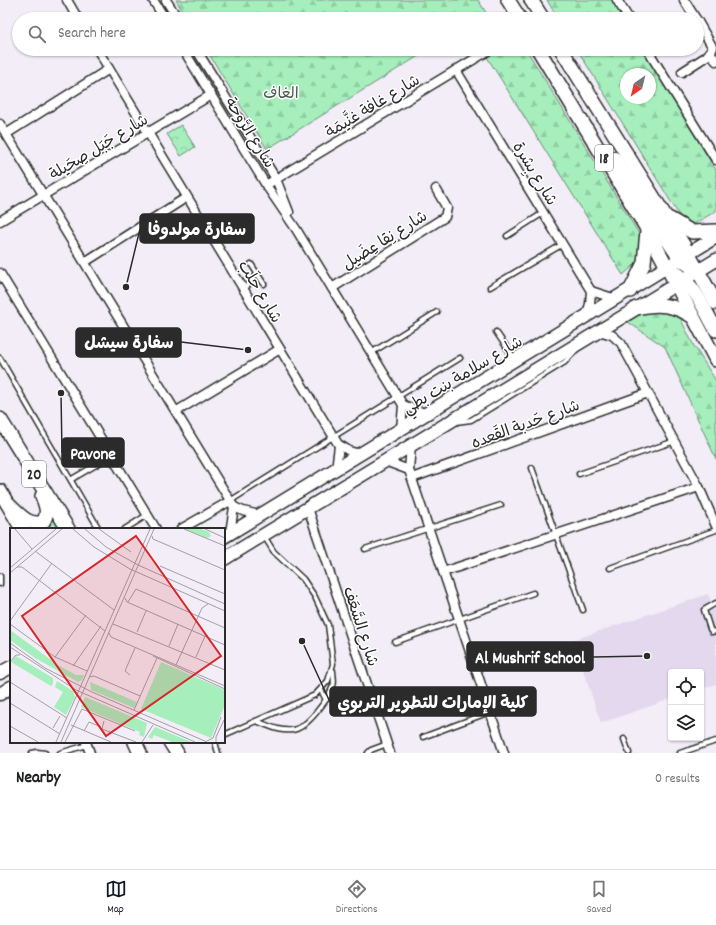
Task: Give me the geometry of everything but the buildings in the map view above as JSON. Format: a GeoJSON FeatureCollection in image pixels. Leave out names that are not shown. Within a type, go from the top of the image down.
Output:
{"type":"FeatureCollection","features":[{"type":"Feature","properties":{"kind":"main road"},"geometry":{"type":"LineString","coordinates":[[508,0],[516,12]]}},
{"type":"Feature","properties":{"kind":"main road"},"geometry":{"type":"LineString","coordinates":[[531,0],[539,12]]}},
{"type":"Feature","properties":{"kind":"main road","name":"18"},"geometry":{"type":"LineString","coordinates":[[542,56],[647,230],[667,268],[680,281],[693,318],[716,360]]}},
{"type":"Feature","properties":{"kind":"main road","name":"18"},"geometry":{"type":"LineString","coordinates":[[565,56],[665,216],[684,257],[698,271],[716,303]]}},
{"type":"Feature","properties":{"kind":"main road"},"geometry":{"type":"LineString","coordinates":[[576,112],[605,144],[684,257]]}},
{"type":"Feature","properties":{"kind":"main road"},"geometry":{"type":"LineString","coordinates":[[665,216],[692,232],[716,231]]}},
{"type":"Feature","properties":{"kind":"main road"},"geometry":{"type":"LineString","coordinates":[[630,291],[644,264],[647,230]]}},
{"type":"Feature","properties":{"kind":"main road","name":"شارع سلامة بنت بطي"},"geometry":{"type":"LineString","coordinates":[[227,535],[630,291],[716,237]]}},
{"type":"Feature","properties":{"kind":"main road"},"geometry":{"type":"LineString","coordinates":[[225,558],[716,260]]}},
{"type":"Feature","properties":{"kind":"main road"},"geometry":{"type":"LineString","coordinates":[[680,281],[691,286],[716,330]]}},
{"type":"Feature","properties":{"kind":"main road"},"geometry":{"type":"LineString","coordinates":[[636,308],[656,304],[666,305],[684,311],[693,318]]}},
{"type":"Feature","properties":{"kind":"main road","name":"20"},"geometry":{"type":"LineString","coordinates":[[0,419],[67,528]]}},
{"type":"Feature","properties":{"kind":"main road"},"geometry":{"type":"LineString","coordinates":[[7,503],[28,522],[36,524],[43,522],[47,517],[47,510],[31,468]]}},
{"type":"Feature","properties":{"kind":"main road","name":"20"},"geometry":{"type":"LineString","coordinates":[[0,491],[21,528]]}},
{"type":"Feature","properties":{"kind":"main road"},"geometry":{"type":"LineString","coordinates":[[0,673],[10,668]]}},
{"type":"Feature","properties":{"kind":"main road"},"geometry":{"type":"LineString","coordinates":[[0,694],[10,688]]}},
{"type":"Feature","properties":{"kind":"main road"},"geometry":{"type":"LineString","coordinates":[[135,743],[140,753]]}},
{"type":"Feature","properties":{"kind":"main road"},"geometry":{"type":"LineString","coordinates":[[171,743],[178,753]]}},
{"type":"Feature","properties":{"kind":"main road"},"geometry":{"type":"LineString","coordinates":[[174,743],[178,753]]}},
{"type":"Feature","properties":{"kind":"street"},"geometry":{"type":"LineString","coordinates":[[67,0],[74,12]]}},
{"type":"Feature","properties":{"kind":"street"},"geometry":{"type":"LineString","coordinates":[[153,0],[161,12]]}},
{"type":"Feature","properties":{"kind":"street"},"geometry":{"type":"LineString","coordinates":[[166,0],[174,12]]}},
{"type":"Feature","properties":{"kind":"street"},"geometry":{"type":"LineString","coordinates":[[617,0],[624,12]]}},
{"type":"Feature","properties":{"kind":"street"},"geometry":{"type":"LineString","coordinates":[[684,0],[692,12]]}},
{"type":"Feature","properties":{"kind":"street"},"geometry":{"type":"LineString","coordinates":[[704,32],[713,48],[716,61]]}},
{"type":"Feature","properties":{"kind":"street"},"geometry":{"type":"LineString","coordinates":[[682,72],[707,56],[713,48]]}},
{"type":"Feature","properties":{"kind":"street","name":"شارع حلَب"},"geometry":{"type":"LineString","coordinates":[[101,56],[339,446]]}},
{"type":"Feature","properties":{"kind":"street","name":"شارع الرَّوحة"},"geometry":{"type":"LineString","coordinates":[[187,56],[266,185],[296,229],[403,405]]}},
{"type":"Feature","properties":{"kind":"street","name":"شارع الرَّوحة"},"geometry":{"type":"LineString","coordinates":[[200,56],[276,179],[296,229]]}},
{"type":"Feature","properties":{"kind":"street","name":"شارع غافة غنَّيمَة"},"geometry":{"type":"LineString","coordinates":[[266,185],[479,56]]}},
{"type":"Feature","properties":{"kind":"street"},"geometry":{"type":"LineString","coordinates":[[651,56],[716,160]]}},
{"type":"Feature","properties":{"kind":"street"},"geometry":{"type":"LineString","coordinates":[[6,134],[109,69]]}},
{"type":"Feature","properties":{"kind":"street","name":"شارع بِشرة"},"geometry":{"type":"LineString","coordinates":[[456,70],[591,291]]}},
{"type":"Feature","properties":{"kind":"street","name":"شارع جَبَل صِحَيلة"},"geometry":{"type":"LineString","coordinates":[[0,221],[211,95]]}},
{"type":"Feature","properties":{"kind":"street"},"geometry":{"type":"LineString","coordinates":[[0,124],[177,411],[232,504],[259,516]]}},
{"type":"Feature","properties":{"kind":"street","name":"شارع نِقا عِضَيل"},"geometry":{"type":"LineString","coordinates":[[332,288],[445,217],[447,208],[436,189]]}},
{"type":"Feature","properties":{"kind":"street"},"geometry":{"type":"LineString","coordinates":[[85,262],[187,197]]}},
{"type":"Feature","properties":{"kind":"street"},"geometry":{"type":"LineString","coordinates":[[1,277],[112,455],[155,528]]}},
{"type":"Feature","properties":{"kind":"street"},"geometry":{"type":"LineString","coordinates":[[586,317],[590,304],[591,291],[616,299]]}},
{"type":"Feature","properties":{"kind":"street"},"geometry":{"type":"LineString","coordinates":[[599,331],[612,334],[621,343],[648,394],[675,440],[699,487],[716,526]]}},
{"type":"Feature","properties":{"kind":"street"},"geometry":{"type":"LineString","coordinates":[[177,411],[280,349]]}},
{"type":"Feature","properties":{"kind":"street","name":"شارع حَدبة القَعده"},"geometry":{"type":"LineString","coordinates":[[410,474],[648,394]]}},
{"type":"Feature","properties":{"kind":"street"},"geometry":{"type":"LineString","coordinates":[[401,430],[403,405],[427,414]]}},
{"type":"Feature","properties":{"kind":"street"},"geometry":{"type":"LineString","coordinates":[[411,445],[410,474],[504,753]]}},
{"type":"Feature","properties":{"kind":"street"},"geometry":{"type":"LineString","coordinates":[[336,469],[339,446],[360,454]]}},
{"type":"Feature","properties":{"kind":"street"},"geometry":{"type":"LineString","coordinates":[[385,461],[410,474]]}},
{"type":"Feature","properties":{"kind":"street"},"geometry":{"type":"LineString","coordinates":[[443,572],[699,487]]}},
{"type":"Feature","properties":{"kind":"street"},"geometry":{"type":"LineString","coordinates":[[183,528],[232,504]]}},
{"type":"Feature","properties":{"kind":"street"},"geometry":{"type":"LineString","coordinates":[[227,535],[232,504]]}},
{"type":"Feature","properties":{"kind":"street","name":"شارع السَّعَف"},"geometry":{"type":"LineString","coordinates":[[308,508],[390,753]]}},
{"type":"Feature","properties":{"kind":"street"},"geometry":{"type":"LineString","coordinates":[[87,743],[90,753]]}},
{"type":"Feature","properties":{"kind":"lane"},"geometry":{"type":"LineString","coordinates":[[507,236],[544,213]]}},
{"type":"Feature","properties":{"kind":"lane"},"geometry":{"type":"LineString","coordinates":[[490,287],[563,244]]}},
{"type":"Feature","properties":{"kind":"lane"},"geometry":{"type":"LineString","coordinates":[[251,264],[264,284]]}},
{"type":"Feature","properties":{"kind":"lane"},"geometry":{"type":"LineString","coordinates":[[244,290],[257,274]]}},
{"type":"Feature","properties":{"kind":"lane"},"geometry":{"type":"LineString","coordinates":[[371,353],[437,312]]}},
{"type":"Feature","properties":{"kind":"lane"},"geometry":{"type":"LineString","coordinates":[[496,332],[515,360]]}},
{"type":"Feature","properties":{"kind":"lane"},"geometry":{"type":"LineString","coordinates":[[0,358],[72,479],[98,528]]}},
{"type":"Feature","properties":{"kind":"lane"},"geometry":{"type":"LineString","coordinates":[[232,504],[333,437],[460,358]]}},
{"type":"Feature","properties":{"kind":"lane"},"geometry":{"type":"LineString","coordinates":[[580,474],[675,440]]}},
{"type":"Feature","properties":{"kind":"lane"},"geometry":{"type":"LineString","coordinates":[[72,479],[112,455]]}},
{"type":"Feature","properties":{"kind":"lane"},"geometry":{"type":"LineString","coordinates":[[532,468],[554,535],[583,610]]}},
{"type":"Feature","properties":{"kind":"lane"},"geometry":{"type":"LineString","coordinates":[[365,548],[501,505]]}},
{"type":"Feature","properties":{"kind":"lane"},"geometry":{"type":"LineString","coordinates":[[127,528],[147,515]]}},
{"type":"Feature","properties":{"kind":"lane"},"geometry":{"type":"LineString","coordinates":[[610,568],[716,530]]}},
{"type":"Feature","properties":{"kind":"lane"},"geometry":{"type":"LineString","coordinates":[[256,721],[286,730],[297,729],[321,708],[334,684],[328,625],[315,597],[303,579],[274,552],[263,535]]}},
{"type":"Feature","properties":{"kind":"lane"},"geometry":{"type":"LineString","coordinates":[[0,576],[0,584]]}},
{"type":"Feature","properties":{"kind":"lane"},"geometry":{"type":"LineString","coordinates":[[395,642],[533,593]]}},
{"type":"Feature","properties":{"kind":"lane"},"geometry":{"type":"LineString","coordinates":[[716,602],[704,610],[710,629],[712,632],[716,631]]}},
{"type":"Feature","properties":{"kind":"lane"},"geometry":{"type":"LineString","coordinates":[[225,735],[315,695],[328,681],[333,664]]}},
{"type":"Feature","properties":{"kind":"lane"},"geometry":{"type":"LineString","coordinates":[[321,690],[326,700]]}},
{"type":"Feature","properties":{"kind":"lane"},"geometry":{"type":"LineString","coordinates":[[423,737],[490,712]]}},
{"type":"Feature","properties":{"kind":"lane"},"geometry":{"type":"LineString","coordinates":[[624,739],[629,753]]}},
{"type":"Feature","properties":{"kind":"lane"},"geometry":{"type":"LineString","coordinates":[[680,753],[716,741]]}},
{"type":"Feature","properties":{"kind":"lane"},"geometry":{"type":"LineString","coordinates":[[60,753],[87,743]]}},
{"type":"Feature","properties":{"kind":"lane"},"geometry":{"type":"LineString","coordinates":[[215,743],[218,753]]}},
{"type":"Feature","properties":{"kind":"lane"},"geometry":{"type":"LineString","coordinates":[[368,753],[373,749],[387,744]]}},
{"type":"Feature","properties":{"kind":"lane"},"geometry":{"type":"LineString","coordinates":[[32,753],[45,753]]}},
{"type":"Feature","properties":{"kind":"shaded area"},"geometry":{"type":"Polygon","coordinates":[[[708,594],[716,617],[716,684],[704,688],[704,669],[668,669],[668,700],[601,723],[573,640],[708,594]]]}},
{"type":"Feature","properties":{"kind":"green space"},"geometry":{"type":"Polygon","coordinates":[[[176,0],[478,0],[486,12],[183,12],[176,0]]]}},
{"type":"Feature","properties":{"kind":"green space"},"geometry":{"type":"Polygon","coordinates":[[[547,0],[612,0],[620,12],[554,12],[547,0]]]}},
{"type":"Feature","properties":{"kind":"green space","name":"الغاف"},"geometry":{"type":"Polygon","coordinates":[[[210,56],[419,56],[267,149],[210,56]]]}},
{"type":"Feature","properties":{"kind":"green space"},"geometry":{"type":"Polygon","coordinates":[[[530,56],[644,242],[640,260],[623,275],[487,57],[530,56]]]}},
{"type":"Feature","properties":{"kind":"green space"},"geometry":{"type":"Polygon","coordinates":[[[581,56],[646,56],[654,68],[620,68],[620,104],[656,104],[656,72],[716,170],[716,211],[687,228],[581,56]]]}},
{"type":"Feature","properties":{"kind":"green space"},"geometry":{"type":"Polygon","coordinates":[[[181,125],[195,147],[181,156],[167,134],[181,125]]]}},
{"type":"Feature","properties":{"kind":"green space"},"geometry":{"type":"Polygon","coordinates":[[[649,309],[676,310],[694,346],[716,381],[716,459],[665,347],[628,322],[649,309]]]}},
{"type":"Feature","properties":{"kind":"green space"},"geometry":{"type":"Polygon","coordinates":[[[53,516],[59,528],[36,528],[53,516]]]}},
{"type":"Feature","properties":{"kind":"place","name":"سفارة مولدوفا"},"geometry":{"type":"Point","coordinates":[126,287]}},
{"type":"Feature","properties":{"kind":"place","name":"سفارة سيشل"},"geometry":{"type":"Point","coordinates":[248,350]}},
{"type":"Feature","properties":{"kind":"place","name":"Pavone"},"geometry":{"type":"Point","coordinates":[61,393]}},
{"type":"Feature","properties":{"kind":"place","name":"كلية الإمارات للتطوير التربوي"},"geometry":{"type":"Point","coordinates":[302,641]}},
{"type":"Feature","properties":{"kind":"place","name":"Al Mushrif School"},"geometry":{"type":"Point","coordinates":[647,656]}}]}
